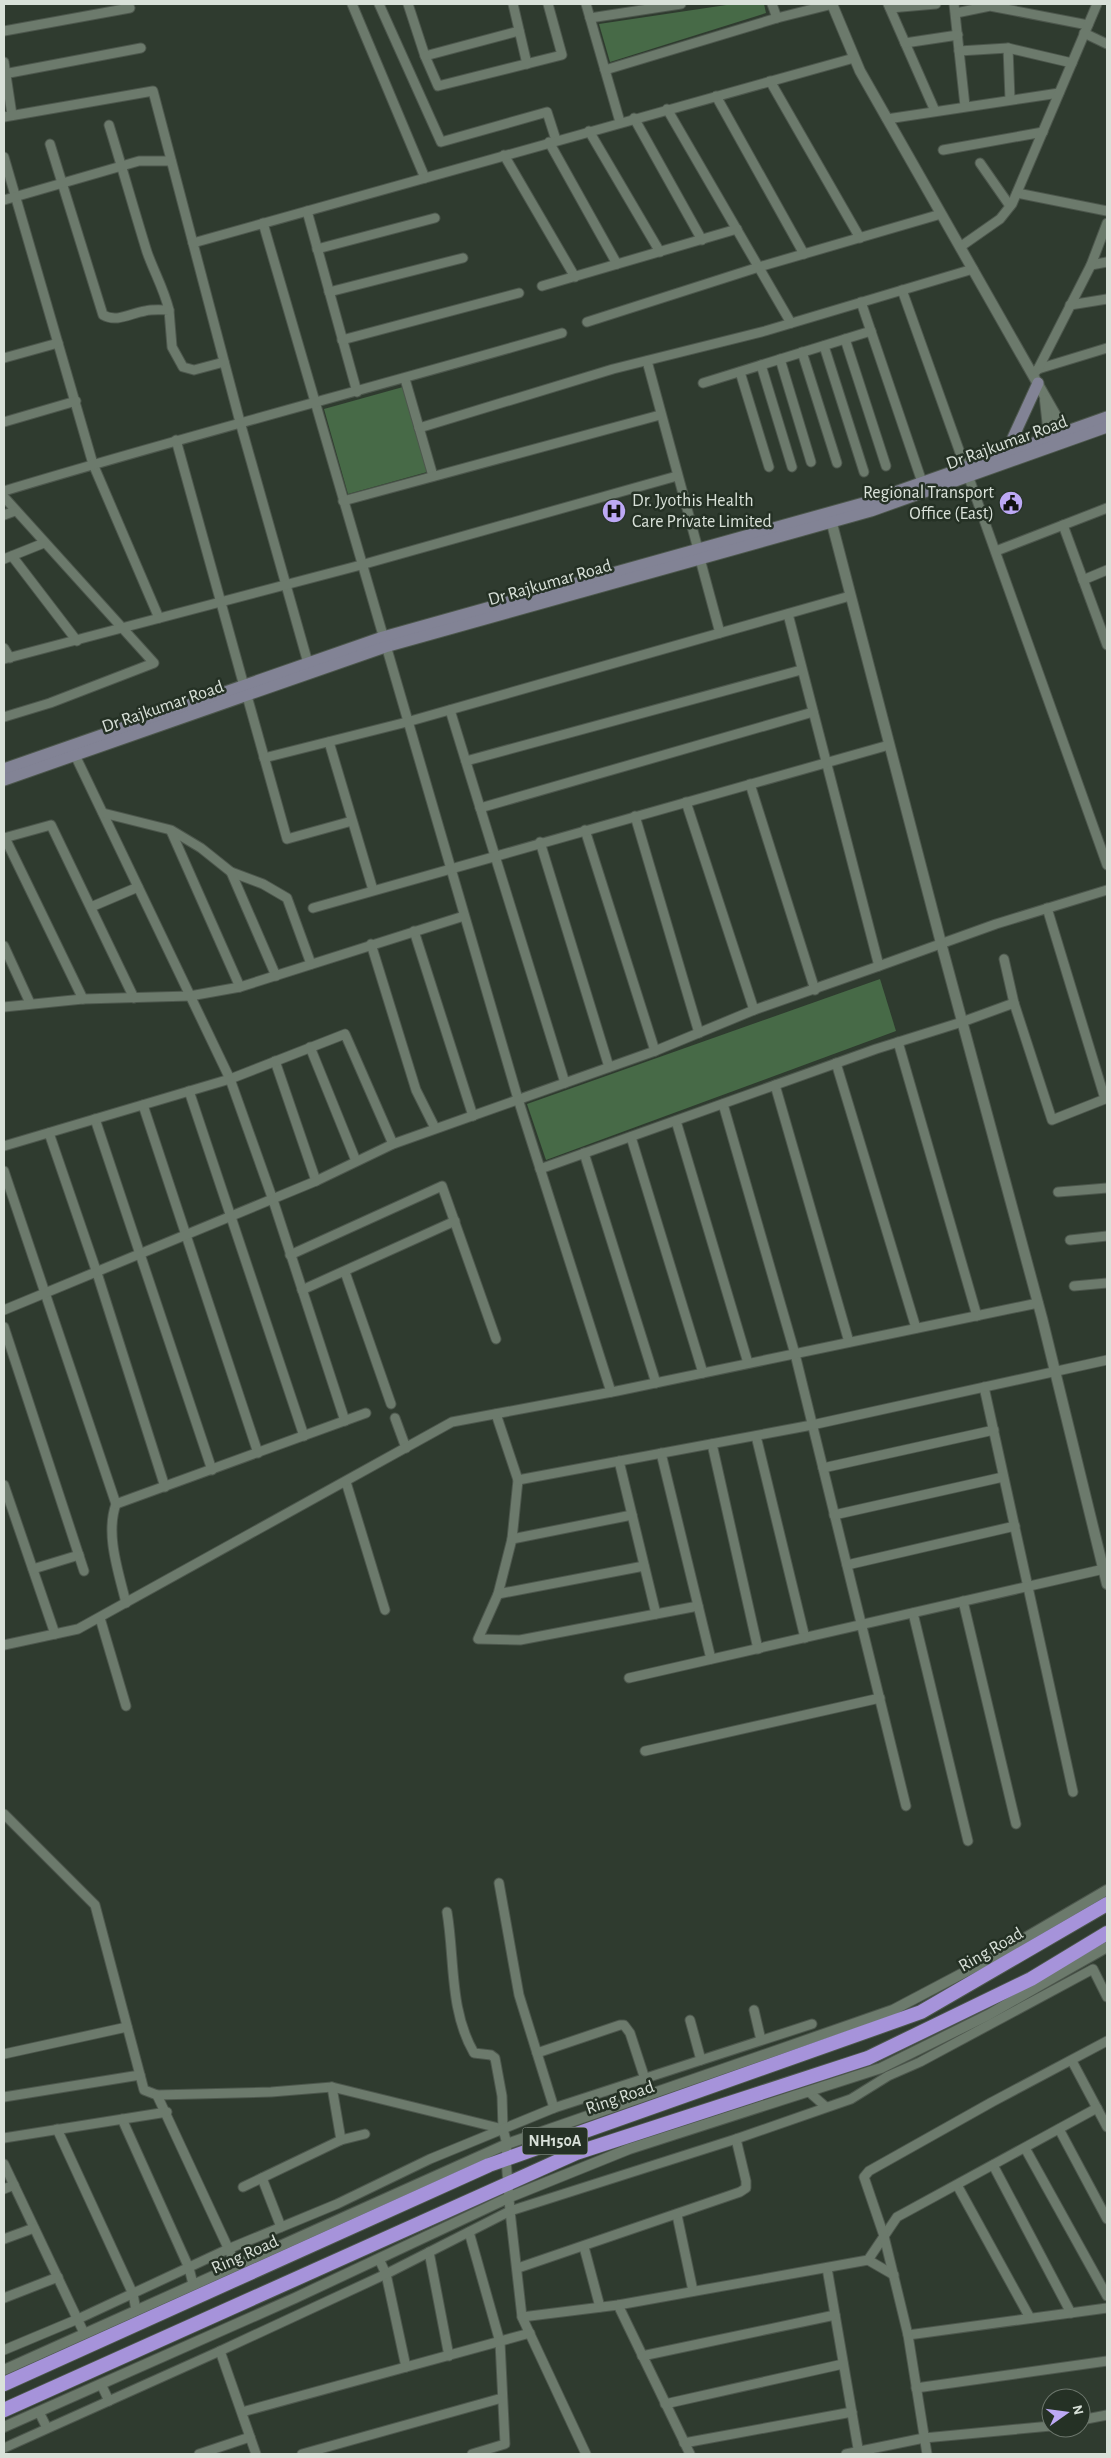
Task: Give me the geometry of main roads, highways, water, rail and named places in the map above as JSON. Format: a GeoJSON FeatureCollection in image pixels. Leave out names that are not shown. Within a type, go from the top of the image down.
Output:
{"type":"FeatureCollection","features":[{"type":"Feature","properties":{"kind":"highway","name":"Ring Road"},"geometry":{"type":"LineString","coordinates":[[4,2384],[506,2159],[921,2012],[1107,1904]]}},
{"type":"Feature","properties":{"kind":"highway","name":"NH150A"},"geometry":{"type":"LineString","coordinates":[[4,2410],[509,2191],[576,2153],[868,2058],[1031,1979],[1107,1933]]}},
{"type":"Feature","properties":{"kind":"main road"},"geometry":{"type":"LineString","coordinates":[[1008,457],[1036,375]]}},
{"type":"Feature","properties":{"kind":"main road","name":"Dr Rajkumar Road"},"geometry":{"type":"LineString","coordinates":[[245,691],[308,663],[831,517],[871,511],[967,471],[1068,435],[1107,417]]}},
{"type":"Feature","properties":{"kind":"main road","name":"Dr Rajkumar Road"},"geometry":{"type":"LineString","coordinates":[[1068,435],[1107,427]]}},
{"type":"Feature","properties":{"kind":"main road","name":"Dr Rajkumar Road"},"geometry":{"type":"LineString","coordinates":[[831,517],[922,482],[967,471]]}},
{"type":"Feature","properties":{"kind":"main road","name":"Dr Rajkumar Road"},"geometry":{"type":"LineString","coordinates":[[4,780],[73,751],[384,642]]}},
{"type":"Feature","properties":{"kind":"main road","name":"Dr Rajkumar Road"},"geometry":{"type":"LineString","coordinates":[[4,770],[73,751]]}},
{"type":"Feature","properties":{"kind":"place","name":"Regional Transport Office (East)"},"geometry":{"type":"Point","coordinates":[1011,503]}},
{"type":"Feature","properties":{"kind":"place","name":"Dr. Jyothis Health Care Private Limited"},"geometry":{"type":"Point","coordinates":[614,511]}}]}
